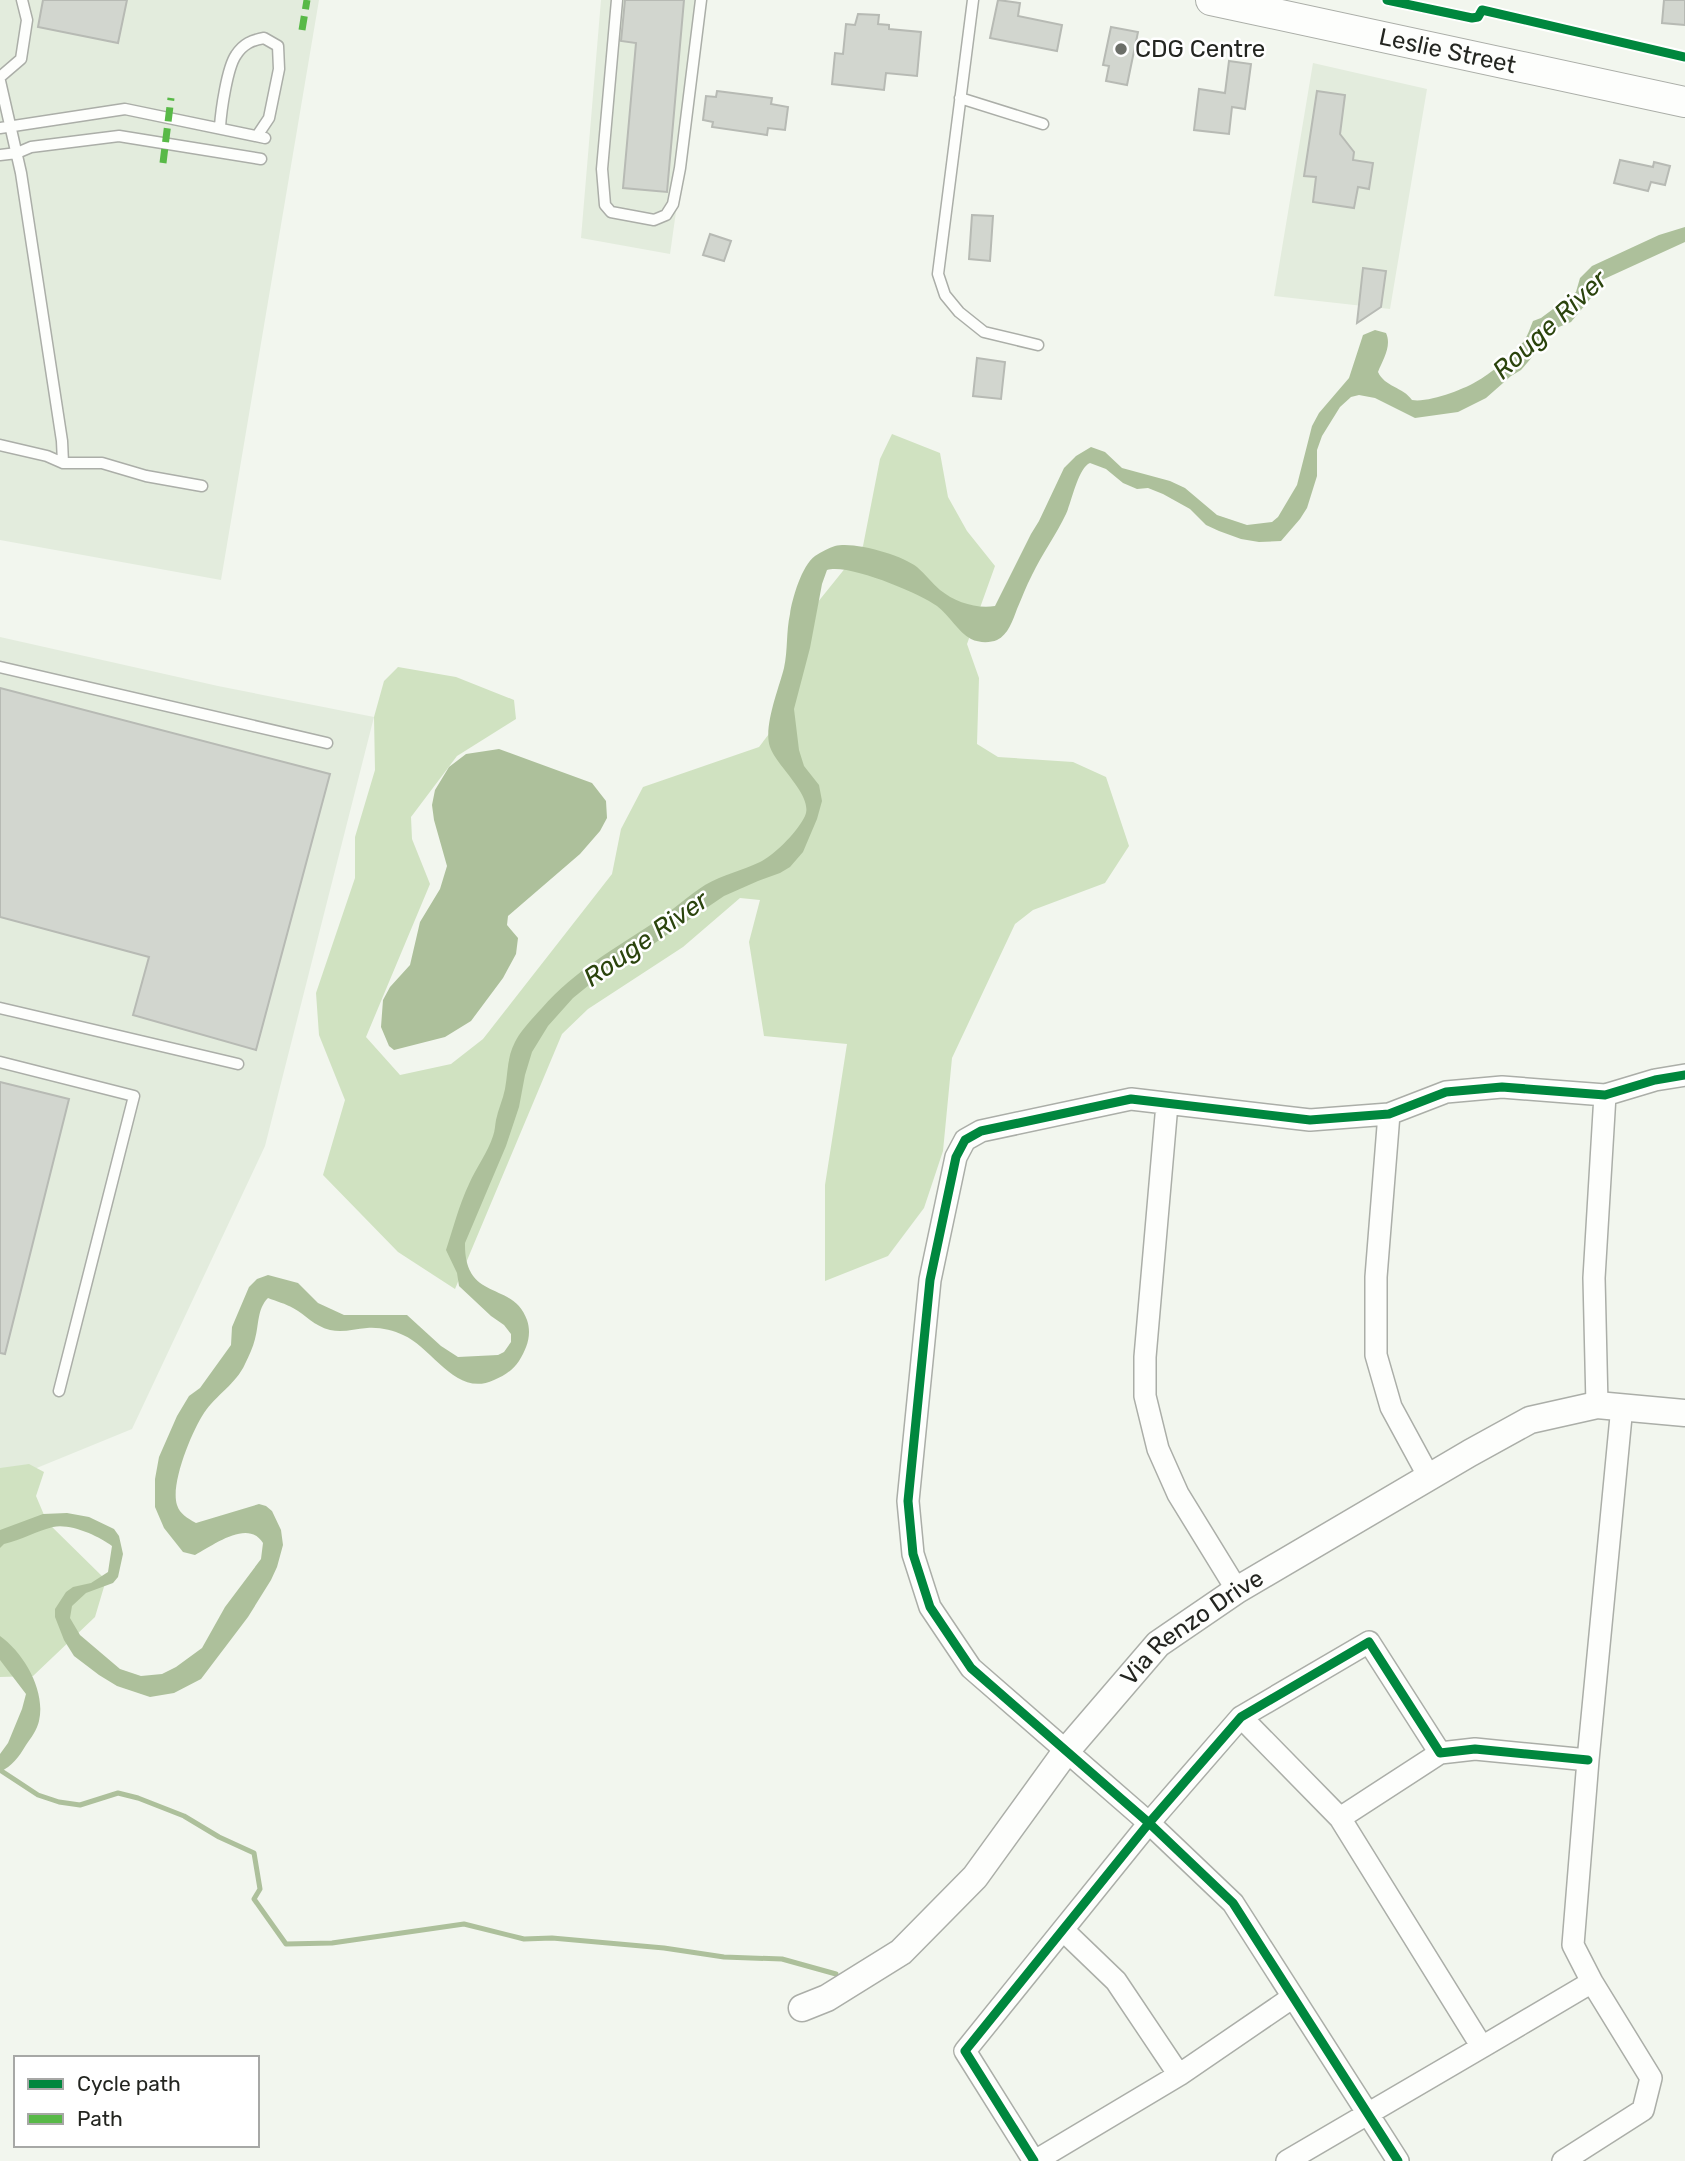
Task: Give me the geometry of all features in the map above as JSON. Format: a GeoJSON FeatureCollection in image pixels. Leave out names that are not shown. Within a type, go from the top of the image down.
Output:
{"type":"FeatureCollection","features":[{"type":"Feature","properties":{"kind":"main road","name":"Leslie Street"},"geometry":{"type":"LineString","coordinates":[[1210,0],[1685,102]]}},
{"type":"Feature","properties":{"kind":"street"},"geometry":{"type":"LineString","coordinates":[[1398,2161],[1233,1903],[1067,1749],[971,1668],[930,1607],[913,1554],[908,1501],[930,1280],[956,1157],[965,1140],[981,1130],[1131,1099],[1310,1121],[1389,1114],[1446,1092],[1502,1087],[1605,1095],[1655,1080],[1685,1075]]}},
{"type":"Feature","properties":{"kind":"street"},"geometry":{"type":"LineString","coordinates":[[1563,2161],[1643,2110],[1651,2078],[1592,1982],[1573,1945],[1588,1760],[1610,1405],[1594,1278],[1605,1095]]}},
{"type":"Feature","properties":{"kind":"street"},"geometry":{"type":"LineString","coordinates":[[1167,1104],[1145,1357],[1145,1396],[1158,1449],[1178,1494],[1237,1590]]}},
{"type":"Feature","properties":{"kind":"street"},"geometry":{"type":"LineString","coordinates":[[1389,1114],[1376,1277],[1376,1355],[1391,1407],[1429,1477]]}},
{"type":"Feature","properties":{"kind":"street","name":"Via Renzo Drive"},"geometry":{"type":"LineString","coordinates":[[802,2008],[827,1998],[901,1952],[975,1877],[1067,1749],[1158,1644],[1237,1590],[1530,1420],[1610,1405],[1685,1413]]}},
{"type":"Feature","properties":{"kind":"street"},"geometry":{"type":"LineString","coordinates":[[1293,1997],[1179,2076],[1034,2161],[965,2051],[1149,1823],[1241,1717],[1369,1642],[1440,1753]]}},
{"type":"Feature","properties":{"kind":"street"},"geometry":{"type":"LineString","coordinates":[[1241,1717],[1340,1818],[1482,2047]]}},
{"type":"Feature","properties":{"kind":"street"},"geometry":{"type":"LineString","coordinates":[[1340,1818],[1440,1753],[1475,1749],[1588,1760]]}},
{"type":"Feature","properties":{"kind":"street"},"geometry":{"type":"LineString","coordinates":[[1063,1930],[1116,1981],[1179,2076]]}},
{"type":"Feature","properties":{"kind":"street"},"geometry":{"type":"LineString","coordinates":[[1287,2161],[1592,1982]]}},
{"type":"Feature","properties":{"kind":"lane"},"geometry":{"type":"LineString","coordinates":[[22,0],[27,20],[21,59],[0,79],[5,127],[18,153],[62,441],[63,463]]}},
{"type":"Feature","properties":{"kind":"lane"},"geometry":{"type":"LineString","coordinates":[[617,0],[602,169],[605,205],[611,212],[654,220],[666,215],[673,204],[701,0]]}},
{"type":"Feature","properties":{"kind":"lane"},"geometry":{"type":"LineString","coordinates":[[973,0],[938,274],[945,295],[959,312],[984,332],[1038,345]]}},
{"type":"Feature","properties":{"kind":"lane"},"geometry":{"type":"LineString","coordinates":[[5,127],[125,109],[261,137],[269,118],[279,69],[278,46],[264,38],[250,41],[235,55],[221,110],[220,127]]}},
{"type":"Feature","properties":{"kind":"lane"},"geometry":{"type":"LineString","coordinates":[[960,98],[1043,124]]}},
{"type":"Feature","properties":{"kind":"lane"},"geometry":{"type":"LineString","coordinates":[[0,155],[40,146],[118,136],[261,159]]}},
{"type":"Feature","properties":{"kind":"lane"},"geometry":{"type":"LineString","coordinates":[[1,446],[47,456],[63,463],[102,463],[146,476],[202,486]]}},
{"type":"Feature","properties":{"kind":"lane"},"geometry":{"type":"LineString","coordinates":[[0,667],[327,743]]}},
{"type":"Feature","properties":{"kind":"lane"},"geometry":{"type":"LineString","coordinates":[[0,1008],[238,1064]]}},
{"type":"Feature","properties":{"kind":"lane"},"geometry":{"type":"LineString","coordinates":[[0,1062],[134,1096],[59,1391]]}},
{"type":"Feature","properties":{"kind":"shaded area"},"geometry":{"type":"Polygon","coordinates":[[[0,0],[319,0],[221,580],[0,540],[0,0]]]}},
{"type":"Feature","properties":{"kind":"shaded area"},"geometry":{"type":"Polygon","coordinates":[[[601,0],[706,0],[670,254],[581,238],[601,0]]]}},
{"type":"Feature","properties":{"kind":"shaded area"},"geometry":{"type":"Polygon","coordinates":[[[1313,63],[1427,89],[1390,309],[1274,296],[1313,63]]]}},
{"type":"Feature","properties":{"kind":"shaded area"},"geometry":{"type":"Polygon","coordinates":[[[892,434],[940,453],[948,497],[967,531],[995,566],[967,644],[979,678],[977,744],[998,757],[1073,762],[1106,777],[1129,846],[1105,883],[1033,910],[1015,924],[952,1058],[943,1151],[924,1208],[888,1256],[825,1281],[825,1185],[847,1044],[764,1036],[749,942],[760,900],[740,898],[683,947],[588,1009],[562,1034],[455,1289],[398,1252],[323,1175],[345,1100],[319,1035],[316,993],[355,878],[355,837],[375,770],[374,717],[384,681],[398,667],[456,677],[514,700],[516,719],[457,756],[411,817],[412,839],[430,884],[366,1037],[400,1075],[451,1064],[483,1039],[612,874],[621,829],[643,787],[759,747],[775,726],[805,618],[863,546],[880,459],[892,434]]]}},
{"type":"Feature","properties":{"kind":"shaded area"},"geometry":{"type":"Polygon","coordinates":[[[0,637],[218,686],[374,717],[265,1146],[132,1429],[0,1483],[0,637]]]}},
{"type":"Feature","properties":{"kind":"shaded area"},"geometry":{"type":"Polygon","coordinates":[[[29,1464],[44,1472],[36,1496],[47,1522],[106,1580],[95,1617],[33,1676],[0,1677],[0,1468],[29,1464]]]}},
{"type":"Feature","properties":{"kind":"water","name":"Rouge River"},"geometry":{"type":"Polygon","coordinates":[[[1685,227],[1685,242],[1602,280],[1571,322],[1541,338],[1533,356],[1521,370],[1486,398],[1458,412],[1415,418],[1375,398],[1359,395],[1351,397],[1340,407],[1322,436],[1317,450],[1317,476],[1307,508],[1281,541],[1259,542],[1219,531],[1206,525],[1190,509],[1163,494],[1148,488],[1137,489],[1123,483],[1106,469],[1090,463],[1082,471],[1066,514],[1030,579],[1010,627],[997,640],[984,642],[971,639],[937,606],[900,587],[851,571],[827,570],[794,709],[799,750],[804,766],[819,785],[822,801],[803,852],[790,867],[780,873],[724,896],[649,947],[620,960],[573,998],[548,1026],[532,1052],[519,1107],[506,1146],[465,1243],[467,1262],[472,1275],[480,1283],[511,1300],[527,1320],[528,1341],[519,1361],[508,1372],[494,1380],[480,1384],[468,1382],[456,1377],[414,1341],[399,1333],[376,1328],[330,1330],[319,1326],[298,1311],[268,1298],[262,1307],[253,1345],[241,1371],[204,1413],[194,1432],[179,1471],[176,1496],[180,1511],[196,1523],[259,1504],[272,1511],[281,1530],[283,1545],[271,1580],[248,1617],[201,1679],[174,1693],[150,1697],[117,1686],[74,1656],[64,1640],[55,1617],[55,1609],[66,1592],[73,1587],[91,1583],[108,1572],[112,1546],[84,1531],[60,1526],[4,1544],[0,1548],[0,1530],[43,1514],[67,1513],[89,1517],[114,1529],[119,1536],[123,1554],[118,1577],[113,1583],[86,1593],[72,1606],[70,1618],[80,1635],[120,1669],[141,1676],[162,1674],[202,1648],[225,1607],[261,1559],[263,1543],[257,1536],[249,1533],[230,1536],[195,1555],[183,1552],[164,1528],[155,1507],[155,1479],[159,1457],[177,1416],[189,1396],[200,1388],[231,1345],[232,1327],[249,1287],[257,1279],[268,1275],[298,1283],[318,1303],[344,1315],[407,1315],[441,1346],[458,1357],[498,1355],[504,1352],[511,1342],[511,1334],[504,1325],[459,1286],[457,1273],[446,1250],[465,1192],[494,1134],[512,1048],[520,1033],[554,995],[582,971],[705,885],[766,859],[786,842],[802,822],[806,808],[804,800],[794,781],[774,755],[768,739],[772,708],[784,668],[793,600],[810,560],[833,547],[843,545],[878,550],[910,562],[952,598],[966,604],[995,606],[1064,468],[1076,456],[1091,447],[1105,452],[1122,468],[1170,481],[1185,488],[1217,515],[1247,525],[1272,522],[1278,517],[1297,485],[1312,426],[1319,413],[1349,378],[1363,335],[1375,330],[1386,333],[1387,348],[1378,372],[1385,381],[1412,400],[1447,394],[1473,384],[1503,362],[1524,341],[1533,321],[1576,292],[1580,278],[1592,266],[1659,235],[1685,227]]]}},
{"type":"Feature","properties":{"kind":"water"},"geometry":{"type":"Polygon","coordinates":[[[499,749],[592,783],[606,801],[607,818],[600,831],[580,854],[508,916],[507,925],[518,938],[516,954],[503,978],[471,1021],[445,1037],[394,1050],[389,1046],[381,1027],[383,1000],[390,987],[410,965],[420,922],[440,889],[447,866],[434,820],[432,805],[435,790],[449,767],[466,754],[499,749]]]}},
{"type":"Feature","properties":{"kind":"water"},"geometry":{"type":"Polygon","coordinates":[[[0,1636],[25,1662],[36,1685],[40,1709],[38,1724],[32,1737],[15,1761],[0,1772],[0,1754],[8,1743],[26,1694],[0,1660],[0,1636]]]}},
{"type":"Feature","properties":{"kind":"building"},"geometry":{"type":"Polygon","coordinates":[[[43,0],[127,0],[118,43],[38,27],[43,0]]]}},
{"type":"Feature","properties":{"kind":"building"},"geometry":{"type":"Polygon","coordinates":[[[625,0],[684,0],[667,192],[623,188],[636,43],[621,41],[625,0]]]}},
{"type":"Feature","properties":{"kind":"building"},"geometry":{"type":"Polygon","coordinates":[[[998,0],[1020,3],[1018,16],[1062,25],[1057,51],[990,38],[998,0]]]}},
{"type":"Feature","properties":{"kind":"building"},"geometry":{"type":"Polygon","coordinates":[[[1664,0],[1685,0],[1685,25],[1662,23],[1664,0]]]}},
{"type":"Feature","properties":{"kind":"building"},"geometry":{"type":"Polygon","coordinates":[[[858,14],[879,15],[878,24],[889,25],[889,29],[921,32],[917,76],[886,73],[884,90],[832,84],[835,53],[843,54],[846,24],[855,25],[858,14]]]}},
{"type":"Feature","properties":{"kind":"building","name":"CDG Centre"},"geometry":{"type":"Polygon","coordinates":[[[1111,27],[1138,32],[1127,85],[1106,81],[1109,66],[1103,65],[1111,27]]]}},
{"type":"Feature","properties":{"kind":"building"},"geometry":{"type":"Polygon","coordinates":[[[1229,61],[1251,64],[1245,109],[1232,107],[1229,134],[1194,130],[1199,89],[1225,93],[1229,61]]]}},
{"type":"Feature","properties":{"kind":"building"},"geometry":{"type":"Polygon","coordinates":[[[717,91],[772,98],[771,104],[788,107],[785,130],[768,128],[767,135],[712,127],[713,122],[703,120],[706,96],[716,97],[717,91]]]}},
{"type":"Feature","properties":{"kind":"building"},"geometry":{"type":"Polygon","coordinates":[[[1317,91],[1345,95],[1340,134],[1354,152],[1353,160],[1373,163],[1369,189],[1358,187],[1354,208],[1313,202],[1316,177],[1304,176],[1317,91]]]}},
{"type":"Feature","properties":{"kind":"building"},"geometry":{"type":"Polygon","coordinates":[[[1620,160],[1653,167],[1654,162],[1670,166],[1665,185],[1651,182],[1648,191],[1614,183],[1620,160]]]}},
{"type":"Feature","properties":{"kind":"building"},"geometry":{"type":"Polygon","coordinates":[[[972,215],[993,216],[990,261],[969,259],[972,215]]]}},
{"type":"Feature","properties":{"kind":"building"},"geometry":{"type":"Polygon","coordinates":[[[710,234],[731,241],[724,261],[703,255],[710,234]]]}},
{"type":"Feature","properties":{"kind":"building"},"geometry":{"type":"Polygon","coordinates":[[[1363,268],[1386,271],[1381,307],[1357,323],[1363,268]]]}},
{"type":"Feature","properties":{"kind":"building"},"geometry":{"type":"Polygon","coordinates":[[[977,358],[1005,362],[1001,399],[973,396],[977,358]]]}},
{"type":"Feature","properties":{"kind":"building"},"geometry":{"type":"Polygon","coordinates":[[[0,688],[330,774],[256,1050],[133,1015],[149,957],[0,917],[0,688]]]}},
{"type":"Feature","properties":{"kind":"building"},"geometry":{"type":"Polygon","coordinates":[[[0,1082],[69,1099],[5,1354],[0,1353],[0,1082]]]}},
{"type":"Feature","properties":{"kind":"waterway"},"geometry":{"type":"LineString","coordinates":[[0,1770],[38,1795],[59,1802],[80,1805],[118,1793],[138,1798],[184,1816],[219,1837],[254,1853],[260,1889],[254,1899],[286,1944],[332,1943],[464,1924],[524,1939],[552,1938],[664,1948],[724,1957],[782,1959],[836,1974]]}},
{"type":"Feature","properties":{"kind":"marked path"},"geometry":{"type":"LineString","coordinates":[[302,30],[307,0]]}},
{"type":"Feature","properties":{"kind":"marked path"},"geometry":{"type":"LineString","coordinates":[[163,163],[171,98]]}},
{"type":"Feature","properties":{"kind":"cycle path"},"geometry":{"type":"LineString","coordinates":[[1387,0],[1472,18],[1478,17],[1482,10],[1685,57]]}},
{"type":"Feature","properties":{"kind":"cycle path"},"geometry":{"type":"LineString","coordinates":[[1034,2161],[965,2051],[1149,1823],[971,1668],[930,1607],[913,1554],[908,1501],[930,1280],[956,1157],[965,1140],[981,1131],[1131,1099],[1310,1120],[1389,1114],[1446,1092],[1502,1087],[1605,1095],[1655,1080],[1685,1075]]}},
{"type":"Feature","properties":{"kind":"cycle path"},"geometry":{"type":"LineString","coordinates":[[1398,2161],[1233,1903],[1149,1823],[1241,1717],[1369,1642],[1440,1753],[1475,1749],[1588,1760]]}},
{"type":"Feature","properties":{"kind":"place","name":"CDG Centre"},"geometry":{"type":"Point","coordinates":[1121,49]}}]}
